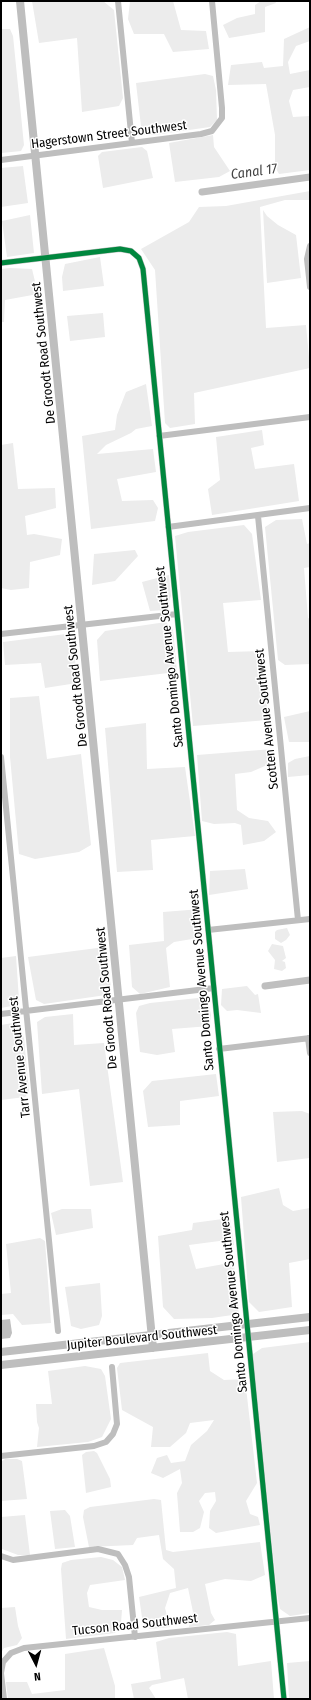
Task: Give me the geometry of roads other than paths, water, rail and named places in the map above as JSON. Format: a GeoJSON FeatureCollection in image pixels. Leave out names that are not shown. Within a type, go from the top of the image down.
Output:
{"type":"FeatureCollection","features":[{"type":"Feature","properties":{"kind":"street","name":"De Groodt Road Southwest"},"geometry":{"type":"LineString","coordinates":[[20,1],[83,625],[153,1348]]}},
{"type":"Feature","properties":{"kind":"street"},"geometry":{"type":"LineString","coordinates":[[118,1],[132,143]]}},
{"type":"Feature","properties":{"kind":"street","name":"Hagerstown Street Southwest"},"geometry":{"type":"LineString","coordinates":[[1,160],[201,134],[212,131],[222,118],[212,1]]}},
{"type":"Feature","properties":{"kind":"street"},"geometry":{"type":"LineString","coordinates":[[310,246],[307,259],[310,287]]}},
{"type":"Feature","properties":{"kind":"street","name":"Santo Domingo Avenue Southwest"},"geometry":{"type":"LineString","coordinates":[[46,258],[120,249],[131,251],[139,258],[143,269],[284,1699]]}},
{"type":"Feature","properties":{"kind":"street"},"geometry":{"type":"LineString","coordinates":[[1,264],[46,258]]}},
{"type":"Feature","properties":{"kind":"street"},"geometry":{"type":"LineString","coordinates":[[159,436],[310,417]]}},
{"type":"Feature","properties":{"kind":"street"},"geometry":{"type":"LineString","coordinates":[[168,527],[310,508]]}},
{"type":"Feature","properties":{"kind":"street","name":"Scotten Avenue Southwest"},"geometry":{"type":"LineString","coordinates":[[258,516],[298,920]]}},
{"type":"Feature","properties":{"kind":"street"},"geometry":{"type":"LineString","coordinates":[[1,634],[177,614]]}},
{"type":"Feature","properties":{"kind":"street","name":"Tarr Avenue Southwest"},"geometry":{"type":"LineString","coordinates":[[1,757],[58,1331]]}},
{"type":"Feature","properties":{"kind":"street"},"geometry":{"type":"LineString","coordinates":[[208,930],[310,919]]}},
{"type":"Feature","properties":{"kind":"street"},"geometry":{"type":"LineString","coordinates":[[1,1014],[120,1001],[214,988]]}},
{"type":"Feature","properties":{"kind":"street"},"geometry":{"type":"LineString","coordinates":[[219,1049],[309,1038],[310,1053]]}},
{"type":"Feature","properties":{"kind":"street","name":"Jupiter Boulevard Southwest"},"geometry":{"type":"LineString","coordinates":[[1,1352],[310,1317]]}},
{"type":"Feature","properties":{"kind":"street","name":"Jupiter Boulevard Southwest"},"geometry":{"type":"LineString","coordinates":[[1,1365],[310,1330]]}},
{"type":"Feature","properties":{"kind":"street"},"geometry":{"type":"LineString","coordinates":[[1,1456],[94,1446],[106,1442],[113,1434],[117,1424],[112,1367]]}},
{"type":"Feature","properties":{"kind":"street"},"geometry":{"type":"LineString","coordinates":[[1,1556],[14,1560],[98,1549],[118,1554],[126,1565],[129,1577],[135,1637]]}},
{"type":"Feature","properties":{"kind":"street","name":"Tucson Road Southwest"},"geometry":{"type":"LineString","coordinates":[[4,1699],[2,1673],[3,1662],[11,1653],[24,1648],[310,1618]]}},
{"type":"Feature","properties":{"kind":"waterway","name":"Canal 17"},"geometry":{"type":"LineString","coordinates":[[202,192],[310,177]]}},
{"type":"Feature","properties":{"kind":"waterway"},"geometry":{"type":"LineString","coordinates":[[265,986],[310,980]]}}]}
